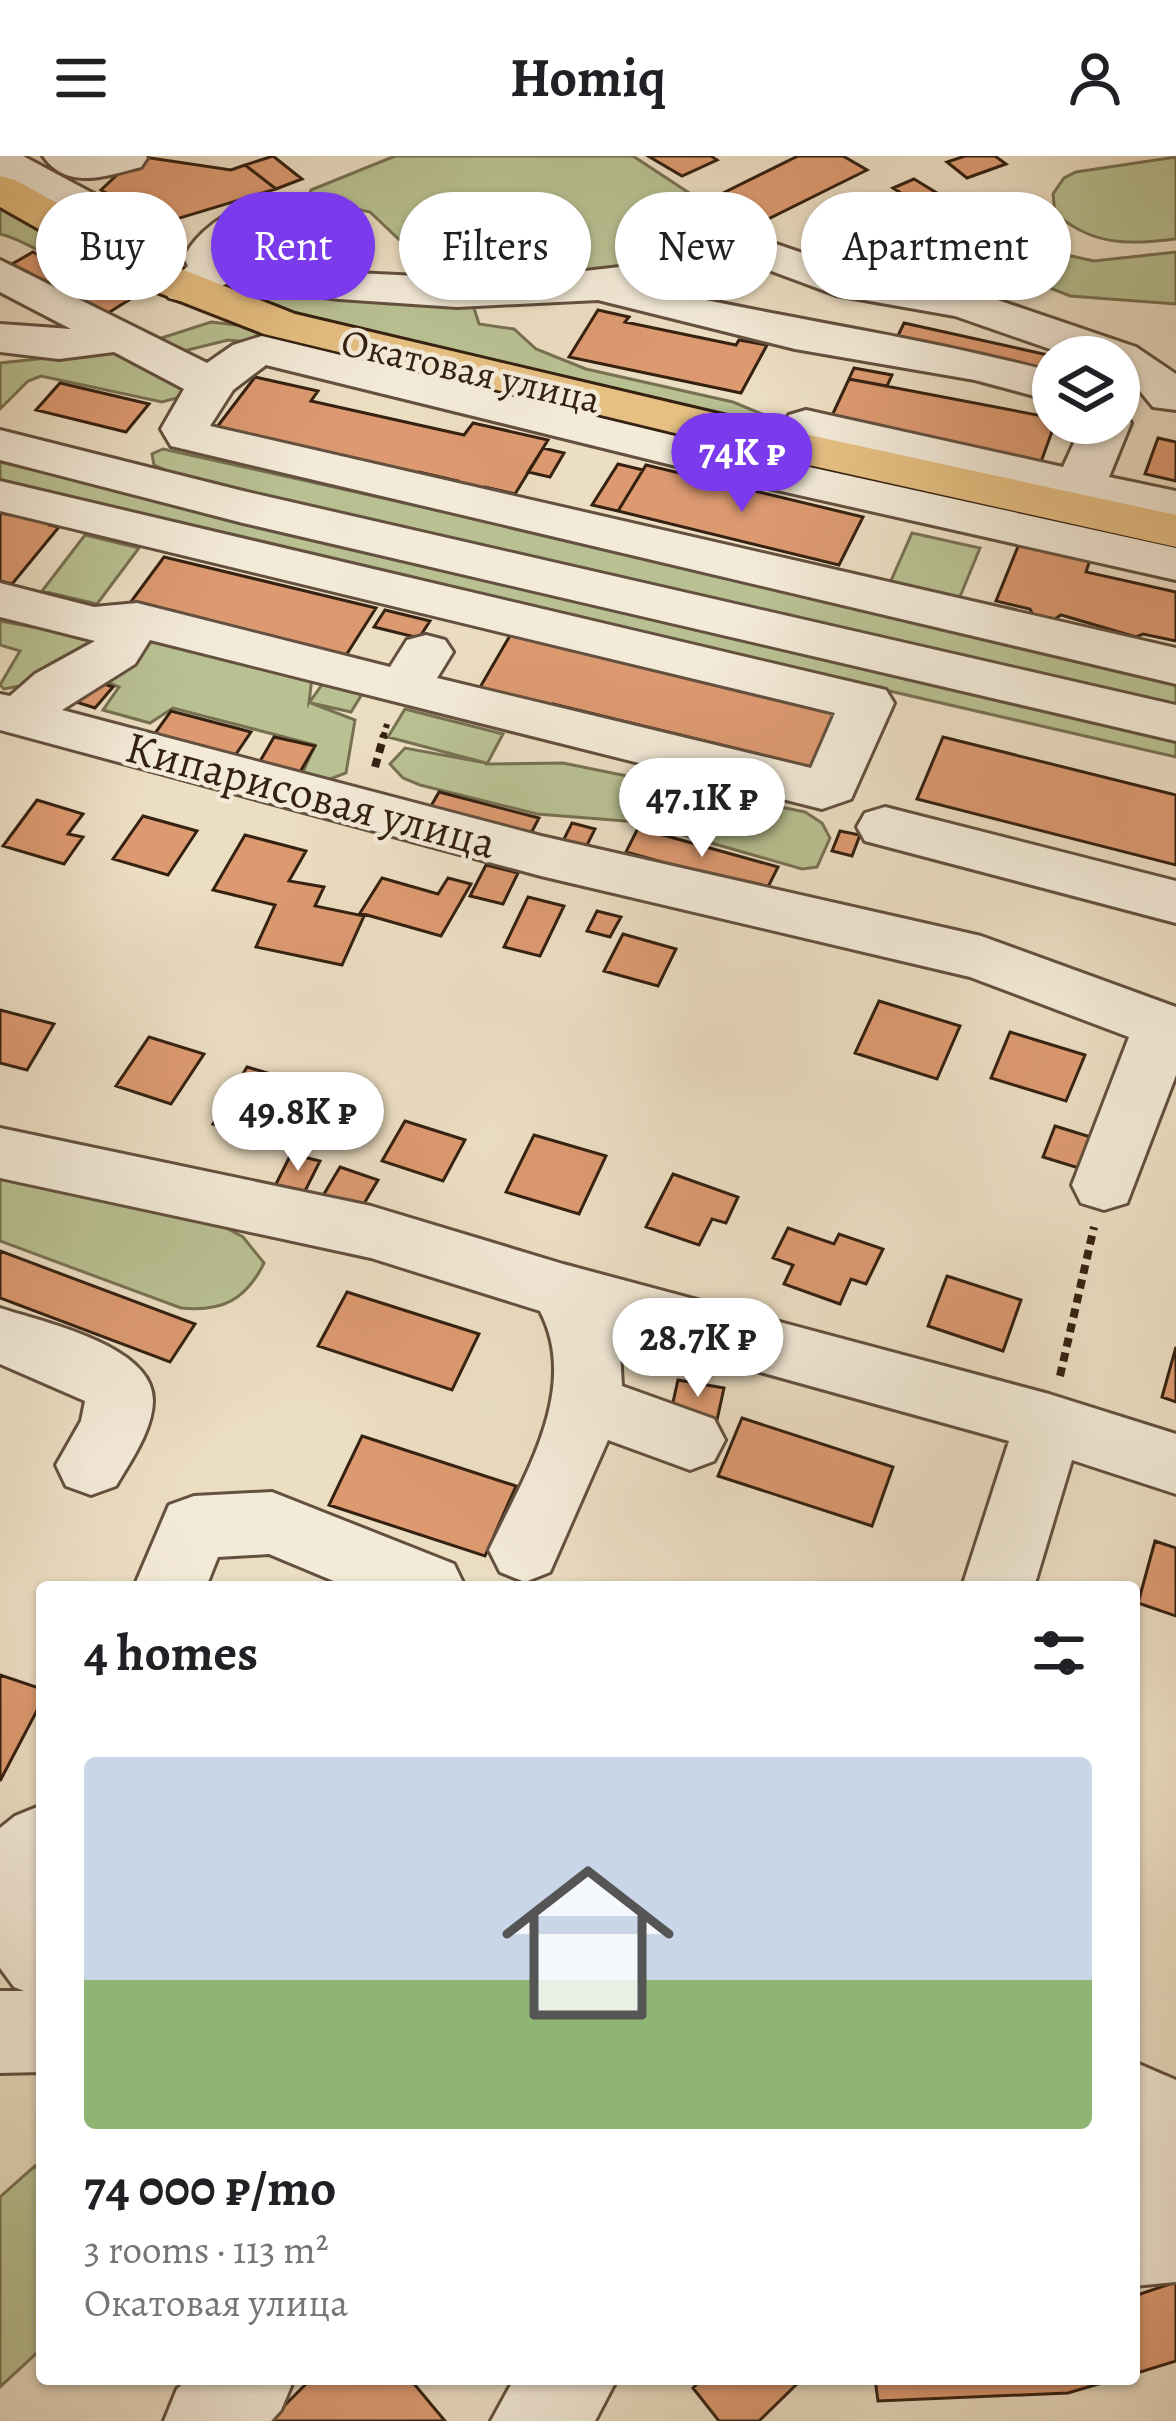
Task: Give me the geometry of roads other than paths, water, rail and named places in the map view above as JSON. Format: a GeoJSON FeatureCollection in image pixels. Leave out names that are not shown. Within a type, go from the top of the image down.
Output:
{"type":"FeatureCollection","features":[{"type":"Feature","properties":{"kind":"main road","name":"Окатовая улица"},"geometry":{"type":"LineString","coordinates":[[0,189],[280,324],[730,432],[1176,531]]}},
{"type":"Feature","properties":{"kind":"street"},"geometry":{"type":"LineString","coordinates":[[64,156],[89,168],[126,158]]}},
{"type":"Feature","properties":{"kind":"street"},"geometry":{"type":"LineString","coordinates":[[0,161],[58,192]]}},
{"type":"Feature","properties":{"kind":"street"},"geometry":{"type":"LineString","coordinates":[[0,338],[59,346],[118,338],[208,288],[355,287],[476,294],[599,290],[693,268],[747,247],[801,267]]}},
{"type":"Feature","properties":{"kind":"street"},"geometry":{"type":"LineString","coordinates":[[208,288],[206,257],[211,248]]}},
{"type":"Feature","properties":{"kind":"street"},"geometry":{"type":"LineString","coordinates":[[0,274],[213,386]]}},
{"type":"Feature","properties":{"kind":"street"},"geometry":{"type":"LineString","coordinates":[[599,290],[1032,382]]}},
{"type":"Feature","properties":{"kind":"street"},"geometry":{"type":"LineString","coordinates":[[869,345],[895,300]]}},
{"type":"Feature","properties":{"kind":"street"},"geometry":{"type":"LineString","coordinates":[[935,300],[964,304],[1058,336]]}},
{"type":"Feature","properties":{"kind":"street"},"geometry":{"type":"LineString","coordinates":[[1176,564],[992,573],[866,592],[188,436],[186,423],[243,356],[262,350],[907,503],[992,573],[1176,666]]}},
{"type":"Feature","properties":{"kind":"street"},"geometry":{"type":"LineString","coordinates":[[1081,487],[1095,444],[1142,410],[1152,375],[1140,368]]}},
{"type":"Feature","properties":{"kind":"street"},"geometry":{"type":"LineString","coordinates":[[806,425],[1176,507]]}},
{"type":"Feature","properties":{"kind":"street"},"geometry":{"type":"LineString","coordinates":[[0,445],[243,507],[1176,723]]}},
{"type":"Feature","properties":{"kind":"street"},"geometry":{"type":"LineString","coordinates":[[0,496],[867,704],[831,785],[822,790],[404,688],[0,600]]}},
{"type":"Feature","properties":{"kind":"street"},"geometry":{"type":"LineString","coordinates":[[866,592],[907,503]]}},
{"type":"Feature","properties":{"kind":"street"},"geometry":{"type":"LineString","coordinates":[[10,714],[116,652],[116,622],[163,535]]}},
{"type":"Feature","properties":{"kind":"street"},"geometry":{"type":"LineString","coordinates":[[404,688],[457,603]]}},
{"type":"Feature","properties":{"kind":"street","name":"Кипарисовая улица"},"geometry":{"type":"LineString","coordinates":[[10,714],[541,856],[981,958],[1170,1029]]}},
{"type":"Feature","properties":{"kind":"street"},"geometry":{"type":"LineString","coordinates":[[885,826],[1176,902]]}},
{"type":"Feature","properties":{"kind":"street"},"geometry":{"type":"LineString","coordinates":[[1104,1185],[1170,1029]]}},
{"type":"Feature","properties":{"kind":"street"},"geometry":{"type":"LineString","coordinates":[[0,1154],[371,1232],[563,1291],[1049,1423],[1176,1463]]}},
{"type":"Feature","properties":{"kind":"street"},"geometry":{"type":"LineString","coordinates":[[525,1550],[584,1402],[591,1369],[586,1335],[563,1291]]}},
{"type":"Feature","properties":{"kind":"street"},"geometry":{"type":"LineString","coordinates":[[0,1336],[96,1371],[114,1383],[119,1392],[115,1414],[91,1465]]}},
{"type":"Feature","properties":{"kind":"street"},"geometry":{"type":"LineString","coordinates":[[584,1402],[690,1440]]}},
{"type":"Feature","properties":{"kind":"street"},"geometry":{"type":"LineString","coordinates":[[1011,1581],[1049,1423]]}},
{"type":"Feature","properties":{"kind":"street"},"geometry":{"type":"LineString","coordinates":[[172,1581],[194,1526],[272,1523],[415,1581]]}},
{"type":"Feature","properties":{"kind":"street"},"geometry":{"type":"LineString","coordinates":[[0,1879],[36,1848]]}},
{"type":"Feature","properties":{"kind":"street"},"geometry":{"type":"LineString","coordinates":[[0,1902],[36,1951]]}},
{"type":"Feature","properties":{"kind":"street"},"geometry":{"type":"LineString","coordinates":[[0,2032],[36,2031]]}},
{"type":"Feature","properties":{"kind":"street"},"geometry":{"type":"LineString","coordinates":[[1140,2106],[1176,2124]]}},
{"type":"Feature","properties":{"kind":"street"},"geometry":{"type":"LineString","coordinates":[[1140,2178],[1176,2192]]}},
{"type":"Feature","properties":{"kind":"street"},"geometry":{"type":"LineString","coordinates":[[1140,2242],[1176,2239]]}},
{"type":"Feature","properties":{"kind":"street"},"geometry":{"type":"LineString","coordinates":[[209,2421],[244,2385]]}},
{"type":"Feature","properties":{"kind":"street"},"geometry":{"type":"LineString","coordinates":[[536,2421],[568,2385]]}}]}
